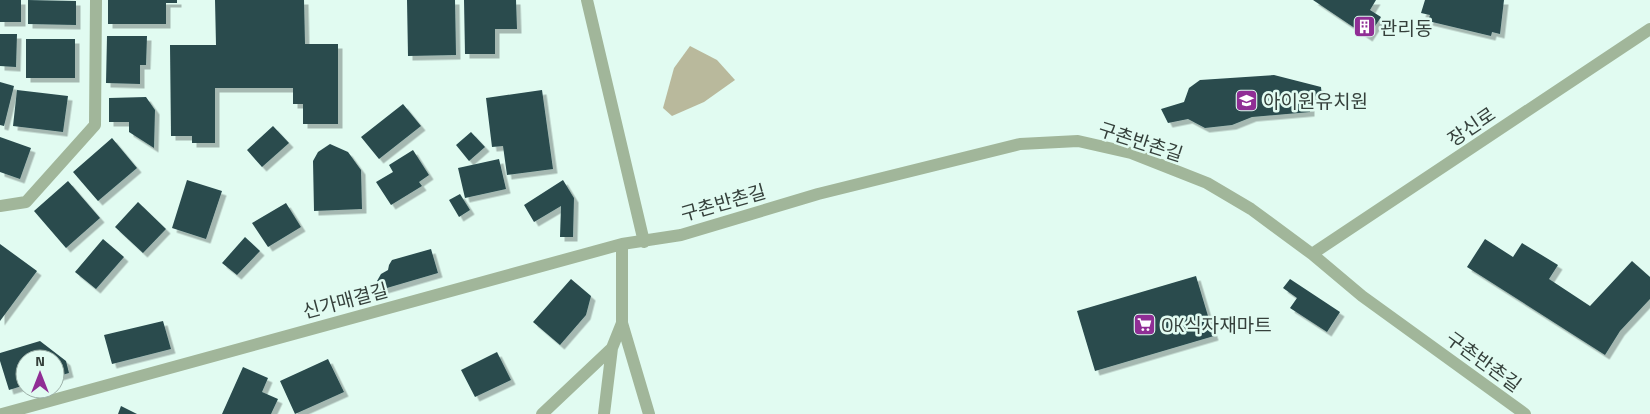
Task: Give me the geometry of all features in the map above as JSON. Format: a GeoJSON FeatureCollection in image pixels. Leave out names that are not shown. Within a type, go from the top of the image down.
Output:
{"type":"FeatureCollection","features":[{"type":"Feature","properties":{"kind":"street"},"geometry":{"type":"LineString","coordinates":[[0,206],[26,202],[95,125],[96,0]]}},
{"type":"Feature","properties":{"kind":"street"},"geometry":{"type":"LineString","coordinates":[[587,0],[644,242]]}},
{"type":"Feature","properties":{"kind":"street","name":"장신로"},"geometry":{"type":"LineString","coordinates":[[1312,254],[1650,28]]}},
{"type":"Feature","properties":{"kind":"street","name":"구촌반촌길"},"geometry":{"type":"LineString","coordinates":[[622,244],[681,235],[818,194],[1020,144],[1078,141],[1131,153],[1207,183],[1251,209],[1312,254],[1362,296],[1525,414]]}},
{"type":"Feature","properties":{"kind":"street"},"geometry":{"type":"LineString","coordinates":[[622,244],[622,323],[649,414]]}},
{"type":"Feature","properties":{"kind":"street","name":"신가매결길"},"geometry":{"type":"LineString","coordinates":[[1,414],[622,244]]}},
{"type":"Feature","properties":{"kind":"street"},"geometry":{"type":"LineString","coordinates":[[604,414],[612,348],[622,323]]}},
{"type":"Feature","properties":{"kind":"street"},"geometry":{"type":"LineString","coordinates":[[542,414],[612,348]]}},
{"type":"Feature","properties":{"kind":"green space"},"geometry":{"type":"Polygon","coordinates":[[[690,46],[717,60],[735,80],[704,102],[672,116],[663,108],[674,68],[690,46]]]}},
{"type":"Feature","properties":{"kind":"building"},"geometry":{"type":"Polygon","coordinates":[[[0,0],[21,0],[21,22],[0,22],[0,0]]]}},
{"type":"Feature","properties":{"kind":"building"},"geometry":{"type":"Polygon","coordinates":[[[28,0],[76,1],[76,25],[28,24],[28,0]]]}},
{"type":"Feature","properties":{"kind":"building"},"geometry":{"type":"Polygon","coordinates":[[[108,0],[177,0],[177,3],[166,3],[166,24],[108,24],[108,0]]]}},
{"type":"Feature","properties":{"kind":"building"},"geometry":{"type":"Polygon","coordinates":[[[215,0],[304,0],[305,44],[338,44],[338,124],[303,124],[303,104],[293,104],[293,88],[215,88],[215,143],[192,143],[192,136],[171,136],[170,45],[216,45],[215,0]]]}},
{"type":"Feature","properties":{"kind":"building"},"geometry":{"type":"Polygon","coordinates":[[[407,0],[455,0],[456,55],[408,56],[407,0]]]}},
{"type":"Feature","properties":{"kind":"building"},"geometry":{"type":"Polygon","coordinates":[[[464,0],[516,0],[517,29],[495,29],[495,54],[465,54],[464,0]]]}},
{"type":"Feature","properties":{"kind":"building","name":"관리동"},"geometry":{"type":"Polygon","coordinates":[[[1313,0],[1376,0],[1370,10],[1381,17],[1368,37],[1313,0]]]}},
{"type":"Feature","properties":{"kind":"building"},"geometry":{"type":"Polygon","coordinates":[[[1425,0],[1504,0],[1500,34],[1492,32],[1491,36],[1428,21],[1430,15],[1421,13],[1425,0]]]}},
{"type":"Feature","properties":{"kind":"building"},"geometry":{"type":"Polygon","coordinates":[[[0,34],[17,34],[16,67],[0,66],[0,34]]]}},
{"type":"Feature","properties":{"kind":"building"},"geometry":{"type":"Polygon","coordinates":[[[107,36],[147,36],[146,65],[140,65],[140,84],[106,83],[107,36]]]}},
{"type":"Feature","properties":{"kind":"building"},"geometry":{"type":"Polygon","coordinates":[[[26,39],[75,39],[75,78],[26,78],[26,39]]]}},
{"type":"Feature","properties":{"kind":"building","name":"아이원유치원"},"geometry":{"type":"Polygon","coordinates":[[[1274,75],[1321,87],[1322,97],[1310,96],[1310,112],[1252,117],[1232,125],[1205,128],[1188,119],[1168,123],[1161,109],[1184,102],[1189,88],[1200,80],[1274,75]]]}},
{"type":"Feature","properties":{"kind":"building"},"geometry":{"type":"Polygon","coordinates":[[[0,82],[14,86],[4,126],[0,125],[0,82]]]}},
{"type":"Feature","properties":{"kind":"building"},"geometry":{"type":"Polygon","coordinates":[[[17,90],[68,96],[63,132],[13,126],[17,90]]]}},
{"type":"Feature","properties":{"kind":"building"},"geometry":{"type":"Polygon","coordinates":[[[542,90],[553,169],[507,175],[503,146],[492,147],[486,98],[542,90]]]}},
{"type":"Feature","properties":{"kind":"building"},"geometry":{"type":"Polygon","coordinates":[[[146,97],[155,110],[154,148],[129,132],[129,122],[109,122],[109,98],[146,97]]]}},
{"type":"Feature","properties":{"kind":"building"},"geometry":{"type":"Polygon","coordinates":[[[403,104],[421,126],[379,159],[361,137],[403,104]]]}},
{"type":"Feature","properties":{"kind":"building"},"geometry":{"type":"Polygon","coordinates":[[[273,126],[289,143],[262,167],[247,150],[273,126]]]}},
{"type":"Feature","properties":{"kind":"building"},"geometry":{"type":"Polygon","coordinates":[[[471,132],[485,147],[469,161],[456,145],[471,132]]]}},
{"type":"Feature","properties":{"kind":"building"},"geometry":{"type":"Polygon","coordinates":[[[0,137],[31,148],[20,179],[0,172],[0,137]]]}},
{"type":"Feature","properties":{"kind":"building"},"geometry":{"type":"Polygon","coordinates":[[[112,138],[137,168],[98,201],[73,172],[112,138]]]}},
{"type":"Feature","properties":{"kind":"building"},"geometry":{"type":"Polygon","coordinates":[[[330,144],[348,152],[361,170],[362,209],[314,211],[313,161],[318,152],[330,144]]]}},
{"type":"Feature","properties":{"kind":"building"},"geometry":{"type":"Polygon","coordinates":[[[413,150],[429,175],[419,182],[422,186],[391,205],[376,182],[393,172],[389,165],[413,150]]]}},
{"type":"Feature","properties":{"kind":"building"},"geometry":{"type":"Polygon","coordinates":[[[499,159],[506,189],[465,198],[458,168],[499,159]]]}},
{"type":"Feature","properties":{"kind":"building"},"geometry":{"type":"Polygon","coordinates":[[[187,180],[222,191],[206,239],[172,228],[187,180]]]}},
{"type":"Feature","properties":{"kind":"building"},"geometry":{"type":"Polygon","coordinates":[[[563,180],[574,198],[573,237],[560,237],[561,206],[534,222],[524,205],[563,180]]]}},
{"type":"Feature","properties":{"kind":"building"},"geometry":{"type":"Polygon","coordinates":[[[68,181],[100,218],[66,248],[34,211],[68,181]]]}},
{"type":"Feature","properties":{"kind":"building"},"geometry":{"type":"Polygon","coordinates":[[[460,194],[470,210],[459,217],[449,200],[460,194]]]}},
{"type":"Feature","properties":{"kind":"building"},"geometry":{"type":"Polygon","coordinates":[[[138,202],[166,229],[143,253],[115,227],[138,202]]]}},
{"type":"Feature","properties":{"kind":"building"},"geometry":{"type":"Polygon","coordinates":[[[286,203],[301,227],[268,247],[252,223],[286,203]]]}},
{"type":"Feature","properties":{"kind":"building"},"geometry":{"type":"Polygon","coordinates":[[[245,237],[260,251],[237,275],[222,263],[245,237]]]}},
{"type":"Feature","properties":{"kind":"building"},"geometry":{"type":"Polygon","coordinates":[[[103,239],[124,257],[96,289],[75,272],[103,239]]]}},
{"type":"Feature","properties":{"kind":"building"},"geometry":{"type":"Polygon","coordinates":[[[1485,239],[1513,257],[1522,243],[1558,265],[1549,279],[1590,306],[1632,261],[1650,277],[1650,299],[1620,331],[1605,355],[1467,267],[1485,239]]]}},
{"type":"Feature","properties":{"kind":"building"},"geometry":{"type":"Polygon","coordinates":[[[0,244],[37,271],[0,321],[0,244]]]}},
{"type":"Feature","properties":{"kind":"building"},"geometry":{"type":"Polygon","coordinates":[[[431,249],[438,273],[380,290],[377,281],[381,274],[388,270],[392,260],[431,249]]]}},
{"type":"Feature","properties":{"kind":"building","name":"OK식자재마트"},"geometry":{"type":"Polygon","coordinates":[[[1196,276],[1214,336],[1095,371],[1077,311],[1196,276]]]}},
{"type":"Feature","properties":{"kind":"building"},"geometry":{"type":"Polygon","coordinates":[[[571,279],[591,296],[586,315],[560,345],[533,322],[571,279]]]}},
{"type":"Feature","properties":{"kind":"building"},"geometry":{"type":"Polygon","coordinates":[[[1290,279],[1340,312],[1327,332],[1290,308],[1297,298],[1283,288],[1290,279]]]}},
{"type":"Feature","properties":{"kind":"building"},"geometry":{"type":"Polygon","coordinates":[[[163,321],[171,349],[112,364],[104,335],[163,321]]]}},
{"type":"Feature","properties":{"kind":"building"},"geometry":{"type":"Polygon","coordinates":[[[40,341],[50,349],[15,349],[15,388],[9,390],[0,361],[0,353],[40,341]]]}},
{"type":"Feature","properties":{"kind":"building"},"geometry":{"type":"Polygon","coordinates":[[[497,352],[511,380],[475,397],[461,370],[497,352]]]}},
{"type":"Feature","properties":{"kind":"building"},"geometry":{"type":"Polygon","coordinates":[[[328,359],[344,392],[295,414],[280,381],[328,359]]]}},
{"type":"Feature","properties":{"kind":"building"},"geometry":{"type":"Polygon","coordinates":[[[65,360],[66,361],[69,373],[65,374],[65,360]]]}},
{"type":"Feature","properties":{"kind":"building"},"geometry":{"type":"Polygon","coordinates":[[[243,367],[268,378],[262,392],[278,399],[271,414],[222,414],[243,367]]]}},
{"type":"Feature","properties":{"kind":"building"},"geometry":{"type":"Polygon","coordinates":[[[121,406],[137,414],[118,414],[121,406]]]}},
{"type":"Feature","properties":{"kind":"place","name":"관리동"},"geometry":{"type":"Point","coordinates":[1364,27]}},
{"type":"Feature","properties":{"kind":"place","name":"아이원유치원"},"geometry":{"type":"Point","coordinates":[1247,100]}},
{"type":"Feature","properties":{"kind":"place","name":"OK식자재마트"},"geometry":{"type":"Point","coordinates":[1145,324]}}]}
